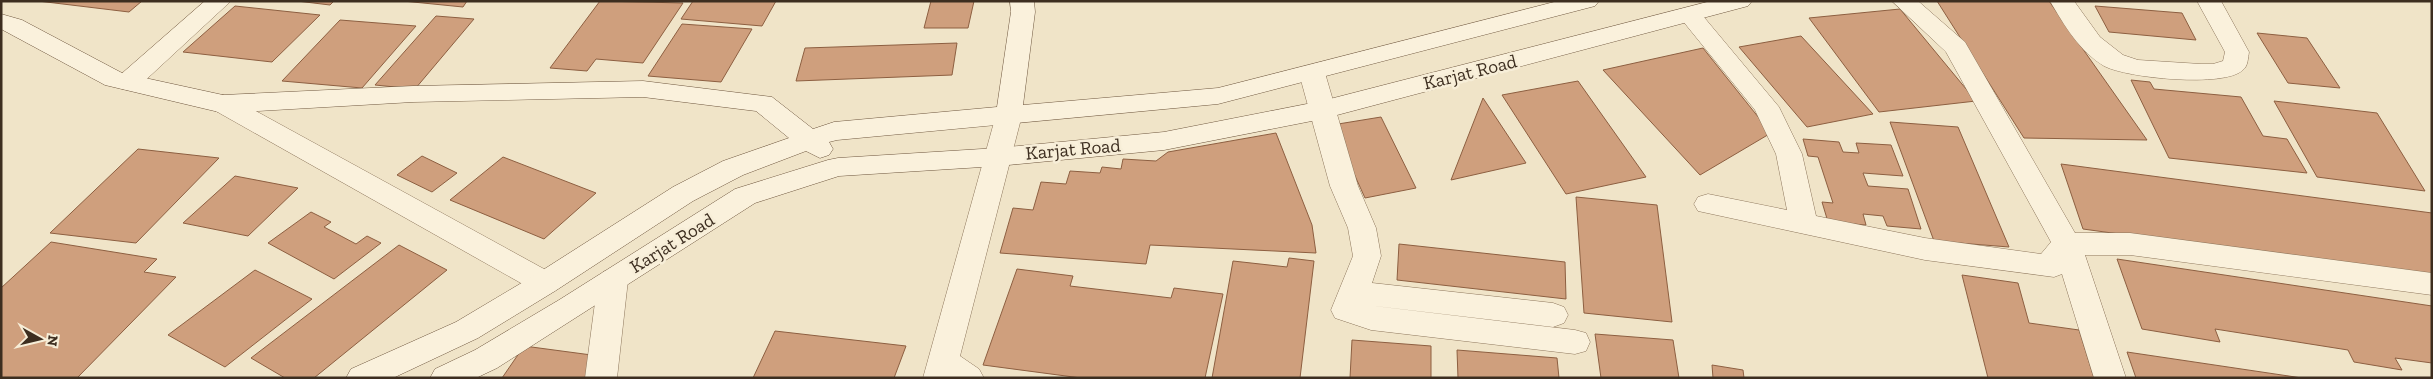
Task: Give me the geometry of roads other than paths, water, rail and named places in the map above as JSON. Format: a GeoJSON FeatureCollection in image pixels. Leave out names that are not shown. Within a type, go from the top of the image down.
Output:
{"type":"FeatureCollection","features":[{"type":"Feature","properties":{"kind":"street"},"geometry":{"type":"LineString","coordinates":[[128,82],[219,1]]}},
{"type":"Feature","properties":{"kind":"street"},"geometry":{"type":"LineString","coordinates":[[950,372],[998,156],[1009,115],[1023,12],[1022,1]]}},
{"type":"Feature","properties":{"kind":"street","name":"Karjat Road"},"geometry":{"type":"LineString","coordinates":[[362,378],[467,330],[691,190],[733,168],[834,130],[1218,96],[1587,1]]}},
{"type":"Feature","properties":{"kind":"street","name":"Karjat Road"},"geometry":{"type":"LineString","coordinates":[[446,378],[486,359],[745,196],[838,167],[998,156],[1164,141],[1322,110],[1740,1]]}},
{"type":"Feature","properties":{"kind":"street"},"geometry":{"type":"LineString","coordinates":[[1904,1],[1956,48],[2061,255],[2110,378]]}},
{"type":"Feature","properties":{"kind":"street"},"geometry":{"type":"LineString","coordinates":[[2062,1],[2073,20],[2090,42],[2115,61],[2142,67],[2219,74],[2234,66],[2237,52],[2209,1]]}},
{"type":"Feature","properties":{"kind":"street"},"geometry":{"type":"LineString","coordinates":[[1690,15],[1766,108],[1789,154],[1804,224]]}},
{"type":"Feature","properties":{"kind":"street"},"geometry":{"type":"LineString","coordinates":[[1,21],[13,25],[114,79],[223,104],[545,283]]}},
{"type":"Feature","properties":{"kind":"street"},"geometry":{"type":"LineString","coordinates":[[1312,73],[1344,186],[1362,228],[1367,256],[1346,310],[1371,318],[1574,342]]}},
{"type":"Feature","properties":{"kind":"street"},"geometry":{"type":"LineString","coordinates":[[223,104],[413,94],[643,89],[763,103],[810,139],[838,167]]}},
{"type":"Feature","properties":{"kind":"street"},"geometry":{"type":"LineString","coordinates":[[1708,204],[1925,249],[2061,255],[2130,244],[2432,284]]}},
{"type":"Feature","properties":{"kind":"street"},"geometry":{"type":"LineString","coordinates":[[2061,255],[2100,378]]}},
{"type":"Feature","properties":{"kind":"street"},"geometry":{"type":"LineString","coordinates":[[601,378],[613,280]]}},
{"type":"Feature","properties":{"kind":"street"},"geometry":{"type":"LineString","coordinates":[[1354,292],[1552,316]]}}]}
